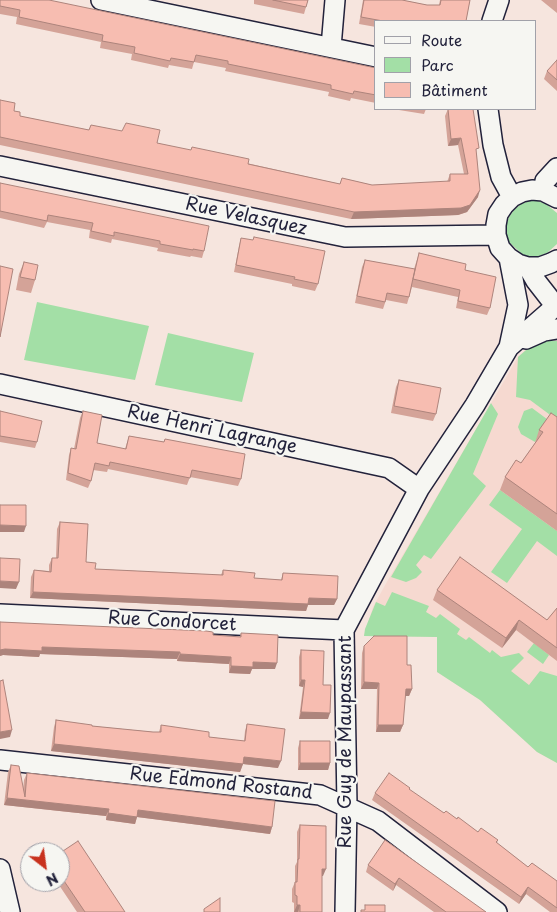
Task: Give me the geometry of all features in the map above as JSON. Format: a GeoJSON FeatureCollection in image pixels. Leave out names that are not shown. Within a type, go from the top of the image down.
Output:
{"type":"FeatureCollection","features":[{"type":"Feature","properties":{"kind":"street"},"geometry":{"type":"LineString","coordinates":[[101,0],[374,57]]}},
{"type":"Feature","properties":{"kind":"street"},"geometry":{"type":"LineString","coordinates":[[331,48],[335,0]]}},
{"type":"Feature","properties":{"kind":"street"},"geometry":{"type":"LineString","coordinates":[[492,20],[499,0]]}},
{"type":"Feature","properties":{"kind":"street"},"geometry":{"type":"LineString","coordinates":[[488,110],[493,145],[501,177],[512,197]]}},
{"type":"Feature","properties":{"kind":"street","name":"Rue Velasquez"},"geometry":{"type":"LineString","coordinates":[[0,166],[345,237],[496,236]]}},
{"type":"Feature","properties":{"kind":"street"},"geometry":{"type":"LineString","coordinates":[[496,236],[498,214],[504,204],[512,197],[527,191],[550,194],[545,181],[557,168]]}},
{"type":"Feature","properties":{"kind":"street","name":"Rue Guy de Maupassant"},"geometry":{"type":"LineString","coordinates":[[345,912],[347,806],[344,630],[418,489],[475,405],[509,347],[518,305],[508,258],[500,248],[496,236]]}},
{"type":"Feature","properties":{"kind":"street"},"geometry":{"type":"LineString","coordinates":[[508,258],[528,267],[540,267],[557,260]]}},
{"type":"Feature","properties":{"kind":"street"},"geometry":{"type":"LineString","coordinates":[[528,267],[536,281],[557,307]]}},
{"type":"Feature","properties":{"kind":"street","name":"Rue Guy de Maupassant"},"geometry":{"type":"LineString","coordinates":[[509,347],[557,307]]}},
{"type":"Feature","properties":{"kind":"street"},"geometry":{"type":"LineString","coordinates":[[509,347],[544,331],[557,330]]}},
{"type":"Feature","properties":{"kind":"street","name":"Rue Henri Lagrange"},"geometry":{"type":"LineString","coordinates":[[0,384],[389,468],[418,489]]}},
{"type":"Feature","properties":{"kind":"street","name":"Rue Condorcet"},"geometry":{"type":"LineString","coordinates":[[0,614],[344,630]]}},
{"type":"Feature","properties":{"kind":"street","name":"Rue Edmond Rostand"},"geometry":{"type":"LineString","coordinates":[[0,760],[320,795],[378,821],[497,912]]}},
{"type":"Feature","properties":{"kind":"street"},"geometry":{"type":"LineString","coordinates":[[0,869],[10,912]]}},
{"type":"Feature","properties":{"kind":"shaded area"},"geometry":{"type":"Polygon","coordinates":[[[557,341],[557,763],[537,752],[480,700],[437,672],[437,637],[364,636],[373,607],[384,587],[518,357],[526,349],[557,341]]]}},
{"type":"Feature","properties":{"kind":"green space"},"geometry":{"type":"Polygon","coordinates":[[[529,201],[538,201],[546,204],[557,213],[557,244],[547,253],[530,257],[522,254],[509,242],[506,234],[506,225],[509,217],[521,204],[529,201]]]}},
{"type":"Feature","properties":{"kind":"green space"},"geometry":{"type":"Polygon","coordinates":[[[37,302],[149,326],[135,380],[24,360],[37,302]]]}},
{"type":"Feature","properties":{"kind":"green space"},"geometry":{"type":"Polygon","coordinates":[[[168,333],[254,353],[242,402],[155,385],[168,333]]]}},
{"type":"Feature","properties":{"kind":"green space"},"geometry":{"type":"Polygon","coordinates":[[[544,341],[557,341],[557,420],[530,400],[516,397],[518,357],[533,344],[544,341]]]}},
{"type":"Feature","properties":{"kind":"green space"},"geometry":{"type":"Polygon","coordinates":[[[491,403],[498,414],[473,474],[486,486],[431,559],[424,555],[416,565],[422,572],[416,578],[406,582],[391,577],[491,403]]]}},
{"type":"Feature","properties":{"kind":"green space"},"geometry":{"type":"Polygon","coordinates":[[[532,408],[555,425],[547,424],[535,442],[521,434],[518,427],[524,411],[532,408]]]}},
{"type":"Feature","properties":{"kind":"green space"},"geometry":{"type":"Polygon","coordinates":[[[500,490],[557,531],[557,556],[537,541],[507,583],[491,572],[522,529],[489,505],[500,490]]]}},
{"type":"Feature","properties":{"kind":"green space"},"geometry":{"type":"Polygon","coordinates":[[[392,592],[429,606],[426,612],[436,618],[440,614],[460,629],[457,634],[466,640],[469,637],[490,653],[492,650],[501,657],[519,653],[524,658],[511,671],[529,685],[540,671],[557,676],[557,763],[537,752],[480,700],[437,672],[437,637],[364,636],[376,602],[385,606],[392,592]]]}},
{"type":"Feature","properties":{"kind":"green space"},"geometry":{"type":"Polygon","coordinates":[[[534,643],[549,655],[543,664],[527,652],[534,643]]]}},
{"type":"Feature","properties":{"kind":"building"},"geometry":{"type":"Polygon","coordinates":[[[0,0],[49,0],[374,68],[374,95],[354,91],[353,94],[331,89],[331,85],[228,64],[228,61],[196,55],[194,62],[171,58],[170,61],[134,53],[135,47],[102,41],[103,35],[19,17],[20,10],[0,6],[0,0]]]}},
{"type":"Feature","properties":{"kind":"building"},"geometry":{"type":"Polygon","coordinates":[[[273,0],[308,0],[306,7],[273,0]]]}},
{"type":"Feature","properties":{"kind":"building"},"geometry":{"type":"Polygon","coordinates":[[[364,0],[402,0],[427,5],[440,5],[441,0],[470,0],[466,20],[378,20],[361,17],[364,0]]]}},
{"type":"Feature","properties":{"kind":"building"},"geometry":{"type":"Polygon","coordinates":[[[557,60],[557,80],[547,71],[557,60]]]}},
{"type":"Feature","properties":{"kind":"building"},"geometry":{"type":"Polygon","coordinates":[[[0,100],[15,103],[14,111],[20,112],[20,116],[89,130],[91,125],[122,131],[126,123],[160,130],[157,143],[191,150],[192,147],[249,159],[248,164],[340,184],[342,178],[372,185],[450,181],[450,174],[468,174],[461,138],[451,139],[448,110],[473,110],[479,148],[476,149],[480,190],[470,205],[461,208],[354,212],[0,137],[0,100]]]}},
{"type":"Feature","properties":{"kind":"building"},"geometry":{"type":"Polygon","coordinates":[[[0,183],[209,226],[204,251],[160,244],[160,241],[114,232],[114,236],[91,231],[93,223],[48,215],[47,221],[0,211],[0,183]]]}},
{"type":"Feature","properties":{"kind":"building"},"geometry":{"type":"Polygon","coordinates":[[[254,237],[325,251],[318,284],[294,279],[295,277],[236,265],[241,238],[253,240],[254,237]]]}},
{"type":"Feature","properties":{"kind":"building"},"geometry":{"type":"Polygon","coordinates":[[[419,253],[466,264],[465,270],[496,277],[490,308],[458,301],[460,290],[413,279],[419,253]]]}},
{"type":"Feature","properties":{"kind":"building"},"geometry":{"type":"Polygon","coordinates":[[[365,260],[415,269],[409,297],[387,293],[385,302],[357,296],[365,260]]]}},
{"type":"Feature","properties":{"kind":"building"},"geometry":{"type":"Polygon","coordinates":[[[24,262],[38,265],[35,280],[20,277],[24,262]]]}},
{"type":"Feature","properties":{"kind":"building"},"geometry":{"type":"Polygon","coordinates":[[[0,266],[13,269],[0,337],[0,266]]]}},
{"type":"Feature","properties":{"kind":"building"},"geometry":{"type":"Polygon","coordinates":[[[399,380],[441,388],[436,414],[394,406],[399,380]]]}},
{"type":"Feature","properties":{"kind":"building"},"geometry":{"type":"Polygon","coordinates":[[[0,411],[42,421],[37,442],[0,436],[0,411]]]}},
{"type":"Feature","properties":{"kind":"building"},"geometry":{"type":"Polygon","coordinates":[[[83,411],[102,415],[97,443],[126,449],[129,436],[164,442],[165,439],[245,454],[241,479],[192,470],[190,478],[110,462],[109,466],[95,463],[91,481],[68,473],[71,448],[76,449],[83,411]]]}},
{"type":"Feature","properties":{"kind":"building"},"geometry":{"type":"Polygon","coordinates":[[[551,413],[557,417],[557,514],[505,477],[516,460],[521,463],[543,432],[539,430],[551,413]]]}},
{"type":"Feature","properties":{"kind":"building"},"geometry":{"type":"Polygon","coordinates":[[[0,505],[26,505],[26,526],[0,525],[0,505]]]}},
{"type":"Feature","properties":{"kind":"building"},"geometry":{"type":"Polygon","coordinates":[[[60,522],[88,524],[86,562],[96,563],[95,569],[223,575],[223,570],[255,573],[254,578],[282,580],[283,573],[338,576],[337,599],[309,598],[308,604],[33,592],[34,570],[51,572],[52,558],[58,558],[60,522]]]}},
{"type":"Feature","properties":{"kind":"building"},"geometry":{"type":"Polygon","coordinates":[[[460,557],[547,620],[557,608],[557,648],[519,620],[506,638],[437,590],[460,557]]]}},
{"type":"Feature","properties":{"kind":"building"},"geometry":{"type":"Polygon","coordinates":[[[0,558],[20,559],[19,582],[0,581],[0,558]]]}},
{"type":"Feature","properties":{"kind":"building"},"geometry":{"type":"Polygon","coordinates":[[[0,622],[206,631],[213,632],[213,635],[241,637],[241,633],[278,635],[277,663],[253,662],[253,667],[231,666],[231,657],[180,654],[180,652],[42,647],[42,651],[0,650],[0,622]]]}},
{"type":"Feature","properties":{"kind":"building"},"geometry":{"type":"Polygon","coordinates":[[[374,636],[407,636],[407,665],[411,665],[412,689],[406,689],[403,725],[378,725],[379,683],[364,682],[364,646],[374,636]]]}},
{"type":"Feature","properties":{"kind":"building"},"geometry":{"type":"Polygon","coordinates":[[[301,650],[324,651],[323,685],[331,685],[330,713],[301,712],[305,680],[301,680],[301,650]]]}},
{"type":"Feature","properties":{"kind":"building"},"geometry":{"type":"Polygon","coordinates":[[[3,680],[12,730],[0,732],[0,681],[3,680]]]}},
{"type":"Feature","properties":{"kind":"building"},"geometry":{"type":"Polygon","coordinates":[[[56,720],[92,726],[153,732],[161,732],[161,725],[209,732],[209,737],[245,741],[247,724],[285,729],[281,761],[244,757],[243,764],[54,744],[56,720]]]}},
{"type":"Feature","properties":{"kind":"building"},"geometry":{"type":"Polygon","coordinates":[[[300,741],[330,741],[330,763],[300,763],[300,741]]]}},
{"type":"Feature","properties":{"kind":"building"},"geometry":{"type":"Polygon","coordinates":[[[11,765],[19,766],[25,797],[27,773],[275,801],[272,827],[138,810],[137,817],[108,813],[109,809],[7,798],[11,765]]]}},
{"type":"Feature","properties":{"kind":"building"},"geometry":{"type":"Polygon","coordinates":[[[389,773],[444,813],[446,811],[457,819],[458,817],[478,832],[481,828],[498,840],[496,842],[528,867],[532,863],[557,881],[557,908],[528,887],[521,897],[375,793],[389,773]]]}},
{"type":"Feature","properties":{"kind":"building"},"geometry":{"type":"Polygon","coordinates":[[[300,825],[326,826],[326,869],[322,869],[322,912],[300,912],[300,905],[297,905],[295,882],[297,882],[300,825]]]}},
{"type":"Feature","properties":{"kind":"building"},"geometry":{"type":"Polygon","coordinates":[[[385,840],[486,912],[446,912],[399,878],[395,884],[368,865],[385,840]]]}},
{"type":"Feature","properties":{"kind":"building"},"geometry":{"type":"Polygon","coordinates":[[[78,841],[125,912],[85,912],[70,890],[70,846],[78,841]]]}},
{"type":"Feature","properties":{"kind":"building"},"geometry":{"type":"Polygon","coordinates":[[[220,898],[220,912],[204,912],[204,909],[220,898]]]}},
{"type":"Feature","properties":{"kind":"building"},"geometry":{"type":"Polygon","coordinates":[[[365,905],[385,905],[385,912],[361,912],[361,910],[365,910],[365,905]]]}}]}
